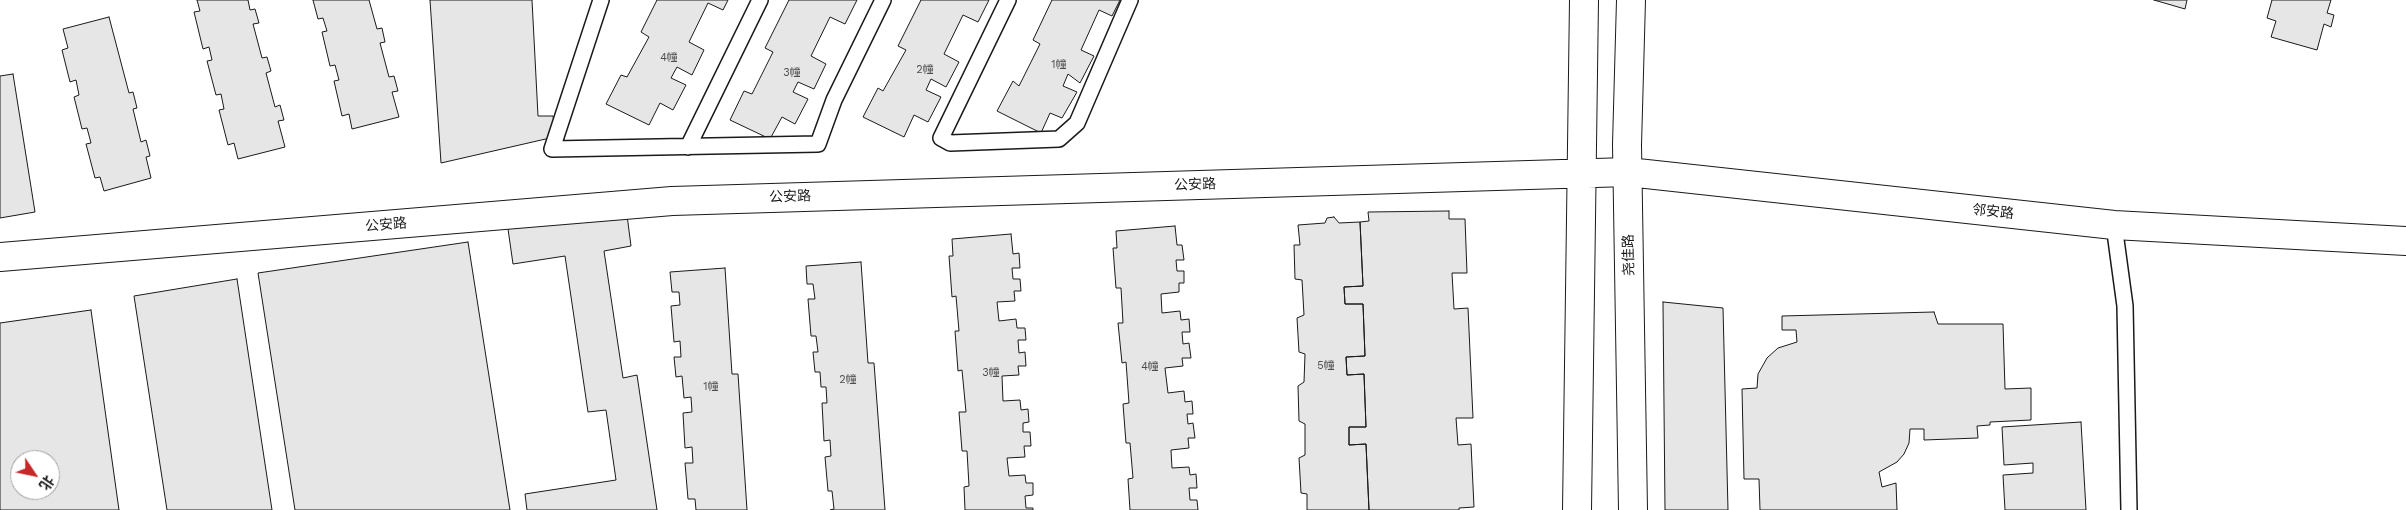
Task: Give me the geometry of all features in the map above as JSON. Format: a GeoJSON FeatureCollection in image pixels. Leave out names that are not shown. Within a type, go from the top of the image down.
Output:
{"type":"FeatureCollection","features":[{"type":"Feature","properties":{"kind":"street"},"geometry":{"type":"LineString","coordinates":[[1577,510],[1584,0]]}},
{"type":"Feature","properties":{"kind":"street","name":"尧佳路"},"geometry":{"type":"LineString","coordinates":[[1631,0],[1627,145],[1634,510]]}},
{"type":"Feature","properties":{"kind":"street","name":"邻安路"},"geometry":{"type":"LineString","coordinates":[[1582,174],[1628,172],[2114,225],[2406,240]]}},
{"type":"Feature","properties":{"kind":"street","name":"公安路"},"geometry":{"type":"LineString","coordinates":[[0,258],[672,200],[1582,174]]}},
{"type":"Feature","properties":{"kind":"lane"},"geometry":{"type":"LineString","coordinates":[[601,0],[552,149],[818,144],[834,100],[883,0]]}},
{"type":"Feature","properties":{"kind":"lane"},"geometry":{"type":"LineString","coordinates":[[688,147],[760,0]]}},
{"type":"Feature","properties":{"kind":"lane"},"geometry":{"type":"LineString","coordinates":[[1008,0],[941,138],[950,144],[1059,138],[1077,123],[1130,0]]}},
{"type":"Feature","properties":{"kind":"lane"},"geometry":{"type":"LineString","coordinates":[[2114,225],[2125,306],[2129,510]]}},
{"type":"Feature","properties":{"kind":"building"},"geometry":{"type":"Polygon","coordinates":[[[197,0],[248,0],[250,10],[255,9],[259,23],[253,24],[262,58],[267,57],[271,71],[266,73],[275,107],[280,105],[284,120],[278,121],[285,147],[238,159],[234,143],[228,145],[219,110],[224,109],[221,94],[216,95],[207,61],[212,60],[209,47],[203,49],[194,12],[200,11],[197,0]]]}},
{"type":"Feature","properties":{"kind":"building"},"geometry":{"type":"Polygon","coordinates":[[[313,0],[369,0],[377,29],[382,28],[385,42],[380,43],[389,77],[394,76],[398,91],[392,92],[399,117],[352,129],[349,114],[342,116],[334,81],[339,80],[335,65],[330,66],[322,32],[327,31],[323,18],[318,19],[313,0]]]}},
{"type":"Feature","properties":{"kind":"building"},"geometry":{"type":"Polygon","coordinates":[[[430,0],[532,0],[538,116],[553,116],[555,128],[550,138],[441,163],[430,0]]]}},
{"type":"Feature","properties":{"kind":"building"},"geometry":{"type":"Polygon","coordinates":[[[657,0],[728,0],[723,10],[708,3],[689,42],[704,50],[692,75],[677,67],[671,78],[686,85],[673,110],[660,103],[649,125],[606,104],[621,75],[627,77],[649,37],[641,32],[657,0]]]}},
{"type":"Feature","properties":{"kind":"building"},"geometry":{"type":"Polygon","coordinates":[[[789,0],[857,0],[845,24],[830,17],[811,56],[826,64],[814,89],[798,82],[793,92],[808,99],[795,124],[782,117],[770,139],[730,120],[744,91],[752,94],[773,52],[765,48],[789,0]]]}},
{"type":"Feature","properties":{"kind":"building"},"geometry":{"type":"Polygon","coordinates":[[[921,0],[989,0],[978,22],[963,15],[944,54],[959,62],[946,87],[931,79],[926,90],[941,97],[928,122],[914,115],[904,137],[863,117],[878,88],[883,91],[906,50],[898,46],[921,0]]]}},
{"type":"Feature","properties":{"kind":"building"},"geometry":{"type":"Polygon","coordinates":[[[1052,0],[1120,0],[1112,16],[1099,10],[1081,50],[1094,56],[1080,83],[1068,74],[1063,86],[1077,92],[1062,118],[1050,113],[1041,133],[997,111],[1013,81],[1019,86],[1040,44],[1033,40],[1052,0]]]}},
{"type":"Feature","properties":{"kind":"building"},"geometry":{"type":"Polygon","coordinates":[[[2154,0],[2187,0],[2185,9],[2154,0]]]}},
{"type":"Feature","properties":{"kind":"building"},"geometry":{"type":"Polygon","coordinates":[[[2272,0],[2331,0],[2327,13],[2334,15],[2331,27],[2324,24],[2317,50],[2271,37],[2276,21],[2267,18],[2272,0]]]}},
{"type":"Feature","properties":{"kind":"building"},"geometry":{"type":"Polygon","coordinates":[[[109,17],[129,93],[133,92],[137,108],[133,109],[141,142],[146,140],[150,156],[146,157],[151,178],[104,191],[100,177],[95,178],[86,144],[91,143],[87,128],[82,129],[74,97],[79,95],[76,80],[70,82],[62,50],[68,48],[63,29],[109,17]]]}},
{"type":"Feature","properties":{"kind":"building"},"geometry":{"type":"Polygon","coordinates":[[[13,74],[35,212],[0,218],[0,76],[13,74]]]}},
{"type":"Feature","properties":{"kind":"building"},"geometry":{"type":"Polygon","coordinates":[[[1449,211],[1449,219],[1465,219],[1467,273],[1452,273],[1454,309],[1468,308],[1473,418],[1456,418],[1458,445],[1471,444],[1474,507],[1459,508],[1459,510],[1369,510],[1366,444],[1349,445],[1349,427],[1366,427],[1364,374],[1347,375],[1346,357],[1365,356],[1363,304],[1345,304],[1344,287],[1363,286],[1360,222],[1369,221],[1368,212],[1449,211]]]}},
{"type":"Feature","properties":{"kind":"building"},"geometry":{"type":"Polygon","coordinates":[[[627,215],[631,246],[604,251],[623,378],[637,375],[657,510],[527,510],[525,494],[616,480],[606,410],[588,412],[565,256],[513,264],[507,222],[627,215]]]}},
{"type":"Feature","properties":{"kind":"building"},"geometry":{"type":"Polygon","coordinates":[[[1334,217],[1339,223],[1360,222],[1363,286],[1344,287],[1345,304],[1363,304],[1365,356],[1346,357],[1347,375],[1364,374],[1366,427],[1349,427],[1349,445],[1366,444],[1369,510],[1307,510],[1307,494],[1301,493],[1299,458],[1305,455],[1305,424],[1299,421],[1298,386],[1304,382],[1305,354],[1299,352],[1297,318],[1304,315],[1302,280],[1295,279],[1294,245],[1300,245],[1298,225],[1325,223],[1327,218],[1334,217]]]}},
{"type":"Feature","properties":{"kind":"building"},"geometry":{"type":"Polygon","coordinates":[[[1175,226],[1177,245],[1182,245],[1184,260],[1176,260],[1177,271],[1184,271],[1184,283],[1179,283],[1179,292],[1161,294],[1162,313],[1180,311],[1181,320],[1189,319],[1190,332],[1182,332],[1183,344],[1189,343],[1191,358],[1182,358],[1183,366],[1165,368],[1168,393],[1184,391],[1185,402],[1192,401],[1193,414],[1187,414],[1188,424],[1193,423],[1195,438],[1188,438],[1189,448],[1171,450],[1172,468],[1189,467],[1190,475],[1196,474],[1197,488],[1189,488],[1190,500],[1197,500],[1198,510],[1130,510],[1128,479],[1133,478],[1130,443],[1126,443],[1123,404],[1129,403],[1126,362],[1122,363],[1118,323],[1123,323],[1121,288],[1116,288],[1113,248],[1117,248],[1116,231],[1175,226]]]}},
{"type":"Feature","properties":{"kind":"building"},"geometry":{"type":"Polygon","coordinates":[[[1011,234],[1013,254],[1019,253],[1020,268],[1012,268],[1013,279],[1020,279],[1021,291],[1014,291],[1015,301],[997,302],[999,321],[1016,319],[1017,328],[1025,328],[1026,340],[1018,340],[1019,353],[1025,352],[1026,366],[1018,366],[1019,375],[1002,376],[1003,401],[1020,400],[1021,410],[1028,409],[1029,422],[1023,423],[1023,432],[1030,432],[1031,446],[1024,446],[1025,457],[1007,458],[1009,476],[1025,475],[1026,483],[1033,483],[1033,495],[1025,496],[1026,508],[1033,508],[1033,510],[965,510],[964,487],[969,486],[967,451],[962,451],[959,412],[966,412],[962,370],[958,371],[955,331],[959,331],[956,296],[952,297],[949,256],[953,256],[952,239],[1011,234]]]}},
{"type":"Feature","properties":{"kind":"building"},"geometry":{"type":"Polygon","coordinates":[[[468,242],[510,510],[295,510],[258,273],[468,242]]]}},
{"type":"Feature","properties":{"kind":"building"},"geometry":{"type":"Polygon","coordinates":[[[861,262],[868,363],[874,363],[885,510],[830,510],[834,509],[832,491],[828,491],[825,457],[831,456],[830,440],[824,441],[822,403],[827,403],[826,387],[821,387],[820,372],[815,372],[813,352],[818,352],[816,336],[811,336],[808,299],[815,299],[813,284],[807,284],[806,266],[861,262]]]}},
{"type":"Feature","properties":{"kind":"building"},"geometry":{"type":"Polygon","coordinates":[[[725,268],[732,374],[738,374],[747,510],[696,510],[695,499],[688,499],[685,463],[693,463],[692,447],[685,448],[683,413],[692,412],[691,397],[684,398],[682,376],[676,377],[674,357],[681,357],[680,341],[674,342],[671,306],[680,305],[679,292],[672,292],[670,272],[725,268]]]}},
{"type":"Feature","properties":{"kind":"building"},"geometry":{"type":"Polygon","coordinates":[[[237,279],[272,510],[167,510],[134,296],[237,279]]]}},
{"type":"Feature","properties":{"kind":"building"},"geometry":{"type":"Polygon","coordinates":[[[1663,302],[1723,308],[1728,510],[1665,510],[1663,302]]]}},
{"type":"Feature","properties":{"kind":"building"},"geometry":{"type":"Polygon","coordinates":[[[91,310],[119,510],[0,510],[0,323],[91,310]]]}},
{"type":"Feature","properties":{"kind":"building"},"geometry":{"type":"Polygon","coordinates":[[[1934,312],[1938,324],[2003,324],[2005,389],[2031,388],[2031,420],[1990,422],[1990,425],[1977,426],[1978,438],[1924,440],[1924,429],[1910,429],[1909,443],[1904,454],[1897,462],[1879,472],[1882,487],[1896,483],[1897,510],[1760,510],[1759,479],[1744,479],[1742,389],[1757,388],[1758,374],[1767,358],[1778,348],[1797,342],[1796,330],[1782,330],[1782,316],[1934,312]]]}},
{"type":"Feature","properties":{"kind":"building"},"geometry":{"type":"Polygon","coordinates":[[[2081,422],[2086,510],[2005,510],[2003,475],[2033,473],[2033,463],[2004,465],[2002,427],[2081,422]]]}}]}
